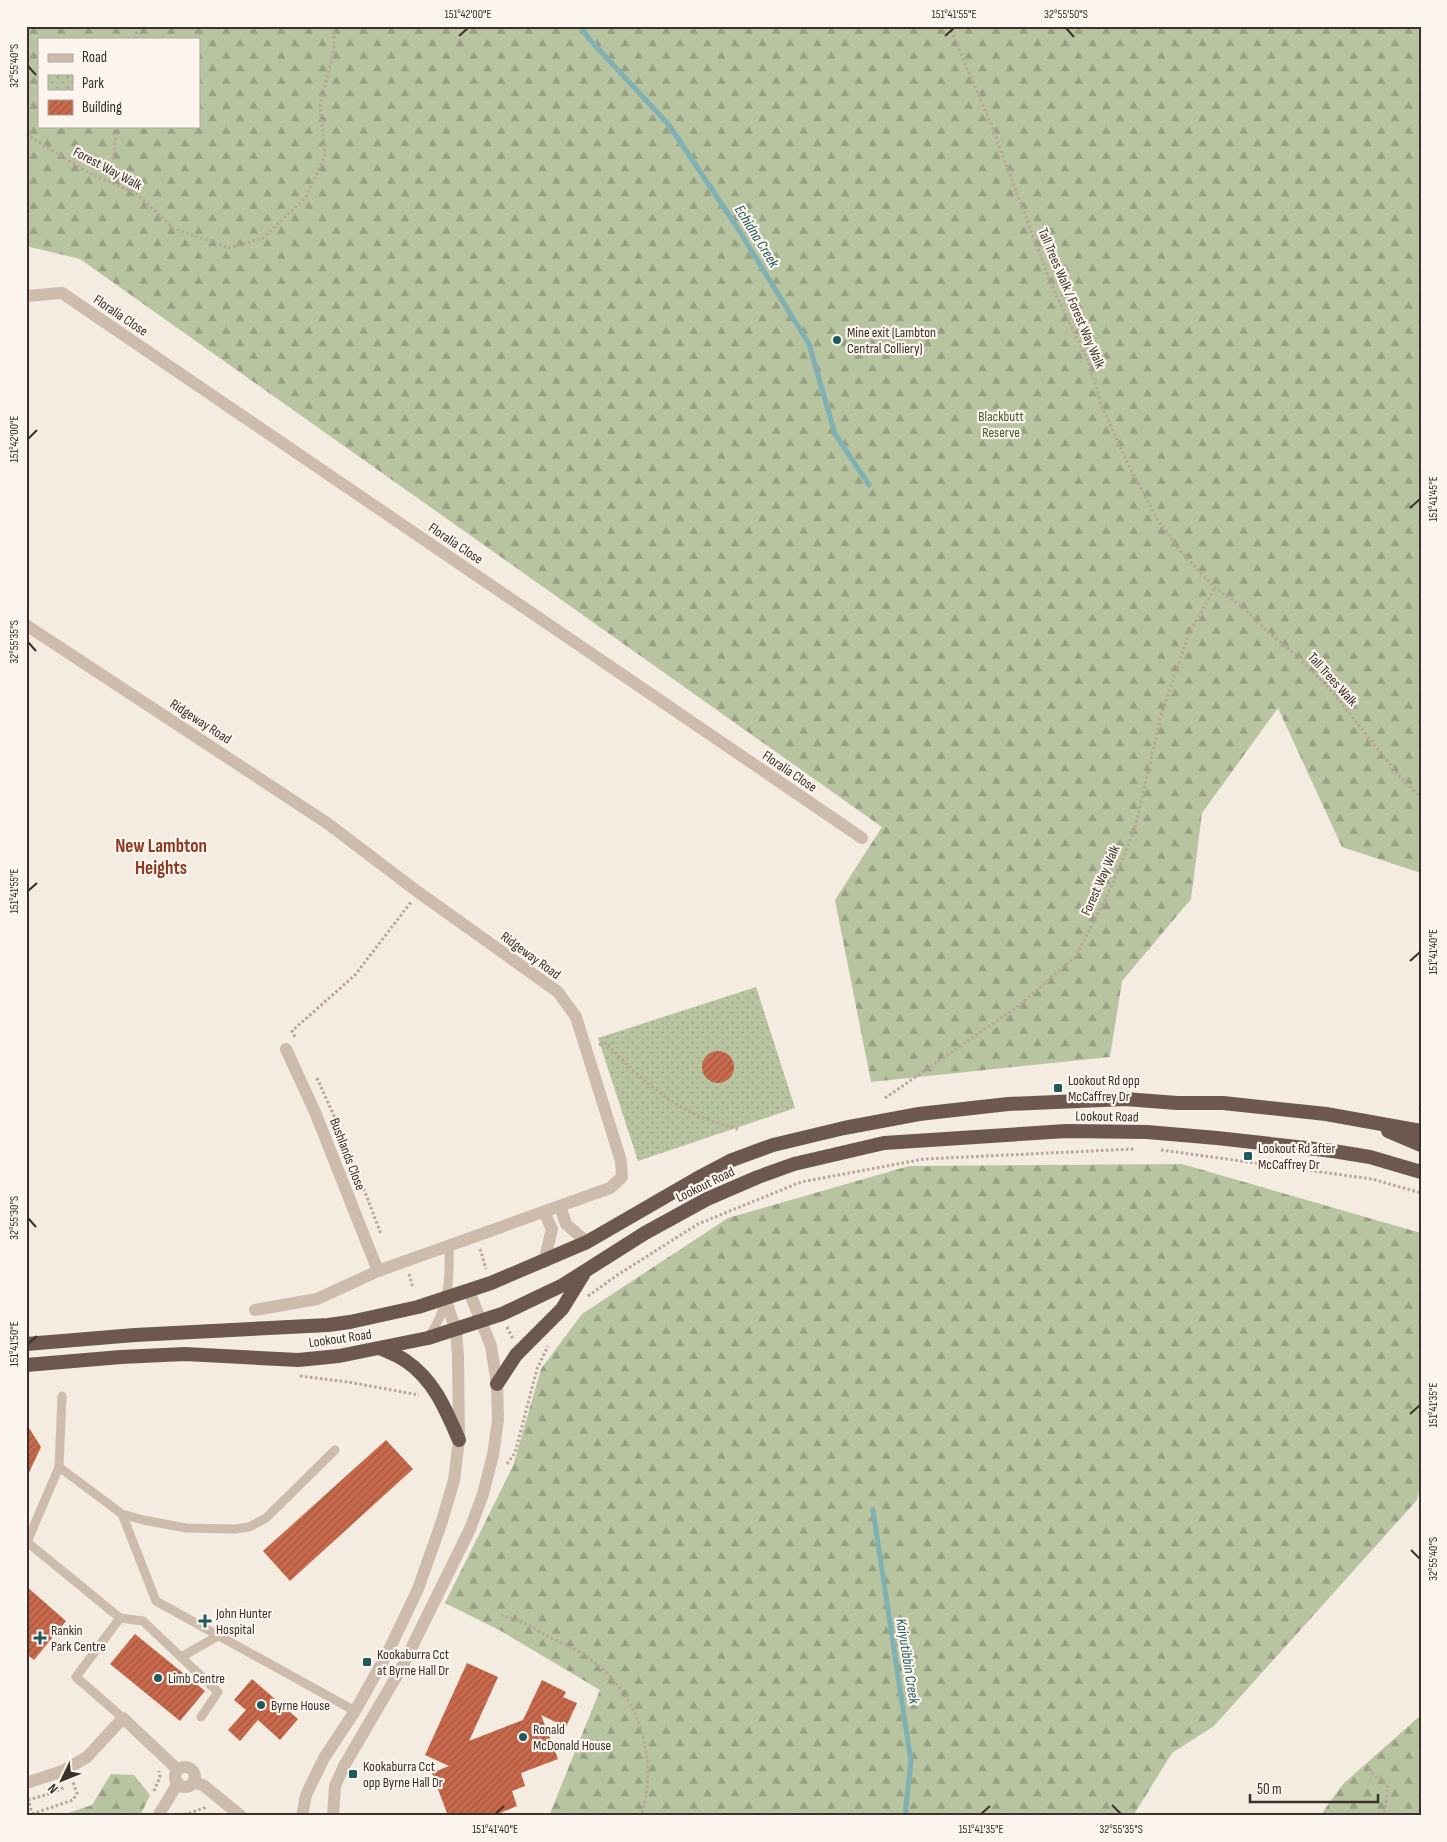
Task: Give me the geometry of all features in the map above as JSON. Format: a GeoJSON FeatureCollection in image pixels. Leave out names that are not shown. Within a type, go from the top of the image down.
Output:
{"type":"FeatureCollection","features":[{"type":"Feature","properties":{"kind":"highway","name":"Lookout Road"},"geometry":{"type":"LineString","coordinates":[[26,1344],[134,1335],[328,1325],[366,1319],[445,1299],[544,1262],[587,1242],[732,1160],[774,1145],[844,1128],[919,1114],[1008,1104],[1125,1099],[1223,1104],[1326,1114],[1421,1131]]}},
{"type":"Feature","properties":{"kind":"highway"},"geometry":{"type":"LineString","coordinates":[[1359,1120],[1421,1144]]}},
{"type":"Feature","properties":{"kind":"highway","name":"Lookout Road"},"geometry":{"type":"LineString","coordinates":[[26,1364],[185,1354],[298,1360],[382,1349],[428,1338],[502,1314],[563,1285],[645,1233],[707,1199],[758,1177],[794,1164],[884,1143],[1066,1131],[1147,1132],[1333,1151],[1370,1158],[1421,1172]]}},
{"type":"Feature","properties":{"kind":"highway"},"geometry":{"type":"LineString","coordinates":[[497,1384],[516,1356],[562,1309],[585,1272]]}},
{"type":"Feature","properties":{"kind":"highway"},"geometry":{"type":"LineString","coordinates":[[382,1349],[404,1360],[427,1379],[441,1401],[459,1440]]}},
{"type":"Feature","properties":{"kind":"street","name":"Floralia Close"},"geometry":{"type":"LineString","coordinates":[[26,296],[62,293],[862,838]]}},
{"type":"Feature","properties":{"kind":"street","name":"Ridgeway Road"},"geometry":{"type":"LineString","coordinates":[[26,625],[327,823],[418,892],[558,992],[576,1017],[621,1161],[622,1177],[610,1188],[378,1271],[317,1299],[255,1310]]}},
{"type":"Feature","properties":{"kind":"street","name":"Bushlands Close"},"geometry":{"type":"LineString","coordinates":[[286,1049],[315,1112],[378,1271]]}},
{"type":"Feature","properties":{"kind":"street"},"geometry":{"type":"LineString","coordinates":[[560,1206],[566,1224],[587,1242]]}},
{"type":"Feature","properties":{"kind":"street"},"geometry":{"type":"LineString","coordinates":[[544,1212],[552,1229],[544,1262]]}},
{"type":"Feature","properties":{"kind":"street"},"geometry":{"type":"LineString","coordinates":[[333,1816],[335,1786],[344,1766],[403,1665],[470,1529],[484,1494],[493,1455],[498,1420],[497,1384],[490,1346],[469,1291]]}},
{"type":"Feature","properties":{"kind":"street"},"geometry":{"type":"LineString","coordinates":[[302,1816],[306,1795],[324,1758],[355,1711],[387,1654],[418,1589],[454,1480],[459,1440],[458,1364],[456,1330],[445,1299]]}},
{"type":"Feature","properties":{"kind":"street"},"geometry":{"type":"LineString","coordinates":[[26,1783],[63,1770],[87,1757],[123,1718],[178,1777]]}},
{"type":"Feature","properties":{"kind":"street"},"geometry":{"type":"LineString","coordinates":[[163,1815],[184,1767],[192,1770],[195,1776],[193,1782],[203,1785],[241,1816]]}},
{"type":"Feature","properties":{"kind":"lane"},"geometry":{"type":"LineString","coordinates":[[428,1338],[436,1326],[450,1283],[449,1246]]}},
{"type":"Feature","properties":{"kind":"lane"},"geometry":{"type":"LineString","coordinates":[[62,1396],[59,1467],[27,1542],[120,1618],[144,1621],[218,1692],[201,1717]]}},
{"type":"Feature","properties":{"kind":"lane"},"geometry":{"type":"LineString","coordinates":[[59,1467],[122,1514],[186,1528],[235,1529],[249,1527],[270,1515],[335,1450]]}},
{"type":"Feature","properties":{"kind":"lane"},"geometry":{"type":"LineString","coordinates":[[122,1514],[156,1601],[355,1711]]}},
{"type":"Feature","properties":{"kind":"lane"},"geometry":{"type":"LineString","coordinates":[[120,1618],[76,1677],[123,1718]]}},
{"type":"Feature","properties":{"kind":"lane"},"geometry":{"type":"LineString","coordinates":[[181,1657],[218,1636]]}},
{"type":"Feature","properties":{"kind":"path","name":"Forest Way Walk"},"geometry":{"type":"LineString","coordinates":[[27,135],[87,172],[137,194],[173,228],[230,248],[263,238],[306,197],[325,155],[320,104],[334,51],[334,26]]}},
{"type":"Feature","properties":{"kind":"path","name":"Tall Trees Walk / Forest Way Walk"},"geometry":{"type":"LineString","coordinates":[[949,26],[992,124],[1051,284],[1089,363],[1102,407],[1125,458],[1157,520],[1179,549],[1215,588]]}},
{"type":"Feature","properties":{"kind":"path"},"geometry":{"type":"LineString","coordinates":[[113,160],[117,128]]}},
{"type":"Feature","properties":{"kind":"path","name":"Forest Way Walk"},"geometry":{"type":"LineString","coordinates":[[886,1098],[1020,1005],[1076,956],[1110,890],[1135,828],[1160,716],[1190,633],[1215,588]]}},
{"type":"Feature","properties":{"kind":"path","name":"Tall Trees Walk"},"geometry":{"type":"LineString","coordinates":[[1215,588],[1241,606],[1315,674],[1333,693],[1401,778],[1421,798]]}},
{"type":"Feature","properties":{"kind":"path"},"geometry":{"type":"LineString","coordinates":[[296,1040],[292,1031],[355,975],[418,892]]}},
{"type":"Feature","properties":{"kind":"path"},"geometry":{"type":"LineString","coordinates":[[606,1043],[635,1072],[679,1106],[694,1114],[740,1130]]}},
{"type":"Feature","properties":{"kind":"path"},"geometry":{"type":"LineString","coordinates":[[315,1074],[348,1145],[383,1240]]}},
{"type":"Feature","properties":{"kind":"path"},"geometry":{"type":"LineString","coordinates":[[584,1301],[597,1289],[619,1274],[698,1224],[801,1182],[924,1159],[1136,1149]]}},
{"type":"Feature","properties":{"kind":"path"},"geometry":{"type":"LineString","coordinates":[[1156,1150],[1372,1179],[1421,1194]]}},
{"type":"Feature","properties":{"kind":"path"},"geometry":{"type":"LineString","coordinates":[[477,1236],[485,1267]]}},
{"type":"Feature","properties":{"kind":"path"},"geometry":{"type":"LineString","coordinates":[[515,1453],[537,1369],[541,1357],[551,1340]]}},
{"type":"Feature","properties":{"kind":"path"},"geometry":{"type":"LineString","coordinates":[[290,1375],[348,1382],[420,1396]]}},
{"type":"Feature","properties":{"kind":"path"},"geometry":{"type":"LineString","coordinates":[[501,1614],[526,1624],[584,1654],[603,1669],[626,1696],[641,1728],[646,1751],[647,1786],[641,1816]]}},
{"type":"Feature","properties":{"kind":"path"},"geometry":{"type":"LineString","coordinates":[[152,1796],[160,1778],[158,1766]]}},
{"type":"Feature","properties":{"kind":"path"},"geometry":{"type":"LineString","coordinates":[[1368,1769],[1388,1787],[1384,1816]]}},
{"type":"Feature","properties":{"kind":"path"},"geometry":{"type":"LineString","coordinates":[[28,1800],[52,1793],[80,1778]]}},
{"type":"Feature","properties":{"kind":"path"},"geometry":{"type":"LineString","coordinates":[[26,1816],[73,1800],[77,1793],[73,1782]]}},
{"type":"Feature","properties":{"kind":"path"},"geometry":{"type":"LineString","coordinates":[[26,1792],[32,1814]]}},
{"type":"Feature","properties":{"kind":"path"},"geometry":{"type":"LineString","coordinates":[[163,1815],[187,1814],[213,1806]]}},
{"type":"Feature","properties":{"kind":"green space","name":"Blackbutt Reserve"},"geometry":{"type":"Polygon","coordinates":[[[26,26],[1421,26],[1421,873],[1342,847],[1278,708],[1202,813],[1191,899],[1122,981],[1110,1057],[871,1082],[835,900],[882,827],[80,259],[26,246],[26,26]]]}},
{"type":"Feature","properties":{"kind":"green space"},"geometry":{"type":"Polygon","coordinates":[[[756,987],[795,1108],[638,1161],[598,1038],[756,987]]]}},
{"type":"Feature","properties":{"kind":"green space"},"geometry":{"type":"Polygon","coordinates":[[[1182,1164],[1421,1233],[1421,1482],[1417,1500],[1214,1726],[1172,1753],[1133,1816],[549,1816],[600,1690],[501,1631],[445,1603],[513,1466],[541,1369],[582,1314],[728,1218],[909,1166],[1182,1164]]]}},
{"type":"Feature","properties":{"kind":"green space"},"geometry":{"type":"Polygon","coordinates":[[[1421,1715],[1421,1816],[1320,1816],[1343,1784],[1421,1715]]]}},
{"type":"Feature","properties":{"kind":"green space"},"geometry":{"type":"Polygon","coordinates":[[[111,1774],[134,1775],[150,1795],[140,1816],[59,1816],[92,1805],[111,1774]]]}},
{"type":"Feature","properties":{"kind":"building"},"geometry":{"type":"Polygon","coordinates":[[[718,1051],[724,1052],[729,1056],[733,1061],[733,1073],[729,1078],[724,1082],[718,1083],[712,1082],[707,1078],[703,1073],[702,1067],[703,1061],[707,1056],[712,1052],[718,1051]]]}},
{"type":"Feature","properties":{"kind":"building"},"geometry":{"type":"Polygon","coordinates":[[[26,1423],[41,1447],[26,1479],[26,1423]]]}},
{"type":"Feature","properties":{"kind":"building"},"geometry":{"type":"Polygon","coordinates":[[[386,1440],[413,1469],[290,1581],[263,1551],[386,1440]]]}},
{"type":"Feature","properties":{"kind":"building","name":"Rankin Park Centre"},"geometry":{"type":"Polygon","coordinates":[[[26,1586],[66,1621],[34,1660],[26,1654],[26,1586]]]}},
{"type":"Feature","properties":{"kind":"building","name":"Limb Centre"},"geometry":{"type":"Polygon","coordinates":[[[135,1634],[205,1691],[180,1721],[110,1664],[135,1634]]]}},
{"type":"Feature","properties":{"kind":"building","name":"Ronald McDonald House"},"geometry":{"type":"Polygon","coordinates":[[[467,1663],[498,1677],[469,1741],[523,1720],[542,1680],[566,1692],[563,1697],[577,1703],[566,1727],[541,1715],[558,1759],[521,1773],[525,1786],[512,1791],[517,1806],[493,1816],[448,1816],[432,1773],[449,1766],[425,1755],[467,1663]]]}},
{"type":"Feature","properties":{"kind":"building","name":"Byrne House"},"geometry":{"type":"Polygon","coordinates":[[[252,1679],[298,1719],[280,1740],[258,1720],[240,1741],[228,1730],[246,1710],[234,1700],[252,1679]]]}},
{"type":"Feature","properties":{"kind":"waterway","name":"Echidna Creek"},"geometry":{"type":"LineString","coordinates":[[580,26],[590,40],[669,125],[735,224],[809,344],[835,434],[869,485]]}},
{"type":"Feature","properties":{"kind":"waterway","name":"Kaiyutibbin Creek"},"geometry":{"type":"LineString","coordinates":[[873,1510],[911,1762],[905,1816]]}},
{"type":"Feature","properties":{"kind":"place","name":"Mine exit (Lambton Central Colliery)"},"geometry":{"type":"Point","coordinates":[837,340]}},
{"type":"Feature","properties":{"kind":"place","name":"Lookout Rd opp McCaffrey Dr"},"geometry":{"type":"Point","coordinates":[1058,1088]}},
{"type":"Feature","properties":{"kind":"place","name":"Lookout Rd after McCaffrey Dr"},"geometry":{"type":"Point","coordinates":[1248,1156]}},
{"type":"Feature","properties":{"kind":"place","name":"John Hunter Hospital"},"geometry":{"type":"Point","coordinates":[205,1621]}},
{"type":"Feature","properties":{"kind":"place","name":"Rankin Park Centre"},"geometry":{"type":"Point","coordinates":[40,1638]}},
{"type":"Feature","properties":{"kind":"place","name":"Kookaburra Cct at Byrne Hall Dr"},"geometry":{"type":"Point","coordinates":[367,1662]}},
{"type":"Feature","properties":{"kind":"place","name":"Limb Centre"},"geometry":{"type":"Point","coordinates":[158,1678]}},
{"type":"Feature","properties":{"kind":"place","name":"Byrne House"},"geometry":{"type":"Point","coordinates":[261,1705]}},
{"type":"Feature","properties":{"kind":"place","name":"Ronald McDonald House"},"geometry":{"type":"Point","coordinates":[523,1737]}},
{"type":"Feature","properties":{"kind":"place","name":"Kookaburra Cct opp Byrne Hall Dr"},"geometry":{"type":"Point","coordinates":[353,1774]}},
{"type":"Feature","properties":{"kind":"district","name":"New Lambton Heights"},"geometry":{"type":"Point","coordinates":[161,856]}}]}
